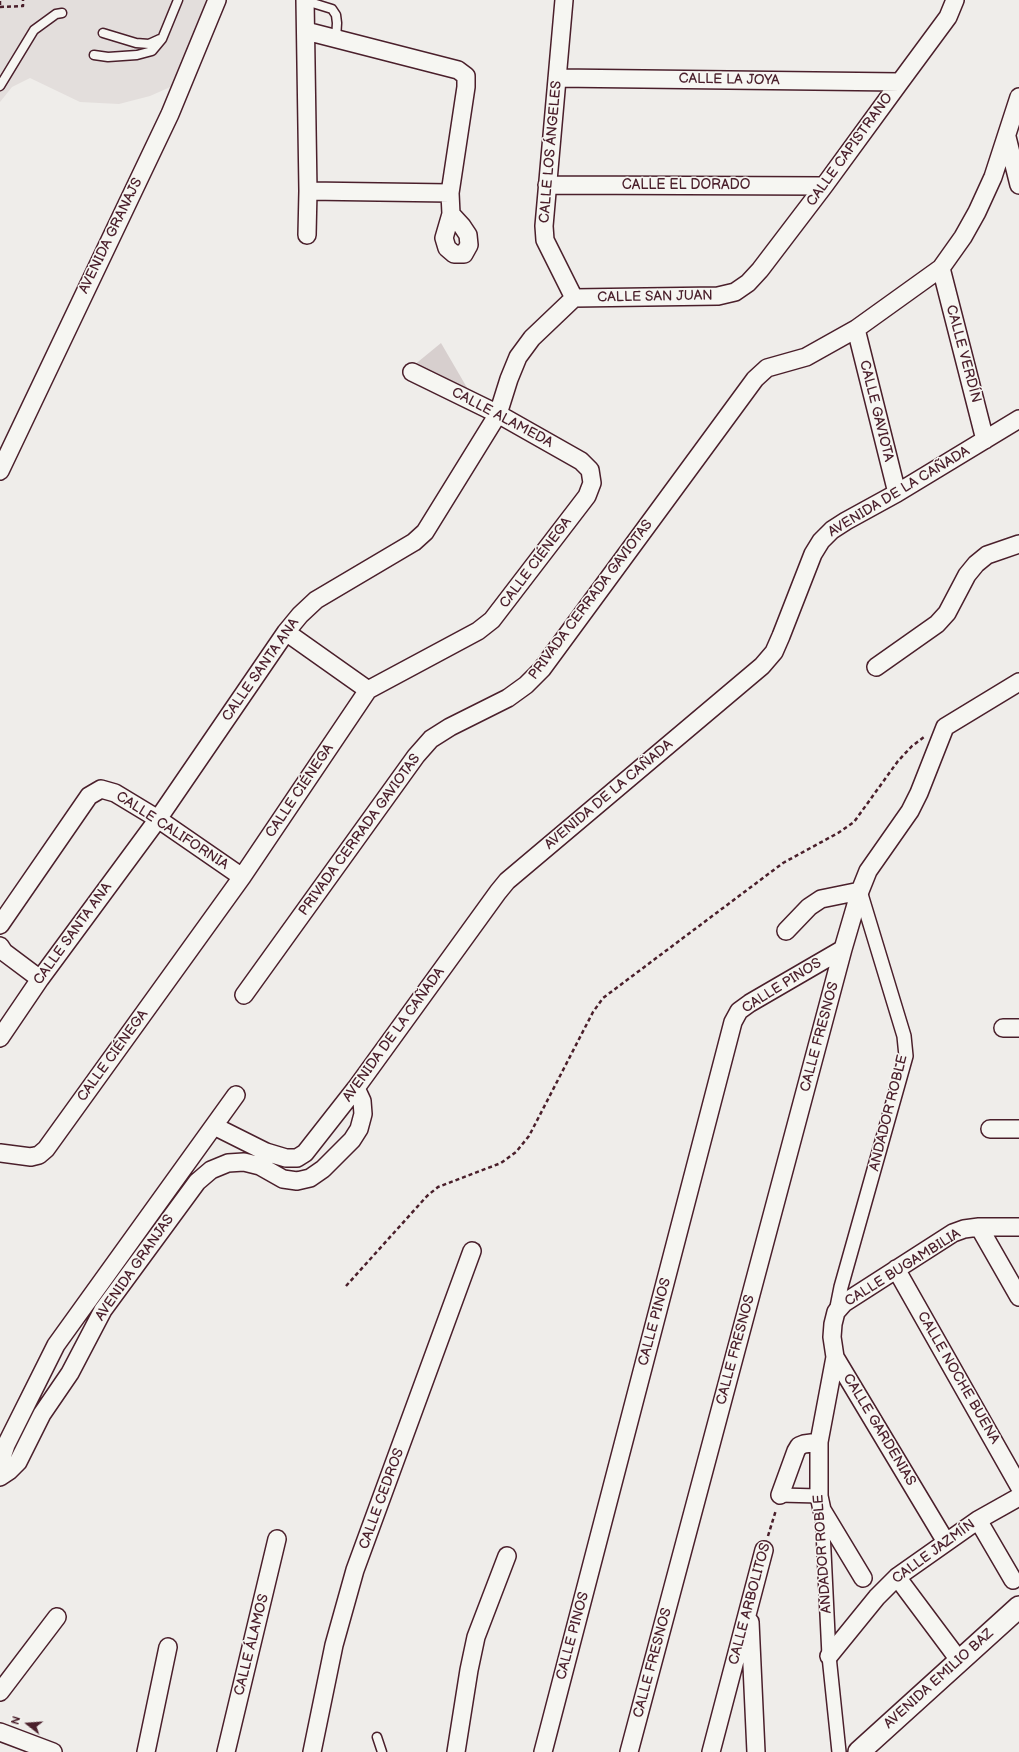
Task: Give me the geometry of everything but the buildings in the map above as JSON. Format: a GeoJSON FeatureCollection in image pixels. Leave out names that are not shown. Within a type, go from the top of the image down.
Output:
{"type":"FeatureCollection","features":[{"type":"Feature","properties":{"kind":"street","name":"AVENIDA GRANAJS"},"geometry":{"type":"LineString","coordinates":[[0,471],[170,114],[217,0]]}},
{"type":"Feature","properties":{"kind":"street"},"geometry":{"type":"LineString","coordinates":[[305,0],[308,191],[307,235]]}},
{"type":"Feature","properties":{"kind":"street","name":"CALLE LOS ÁNGELES"},"geometry":{"type":"LineString","coordinates":[[564,0],[544,226],[545,240],[574,298]]}},
{"type":"Feature","properties":{"kind":"street","name":"CALLE CAPISTRANO"},"geometry":{"type":"LineString","coordinates":[[735,292],[748,284],[760,270],[824,186],[948,17],[955,0]]}},
{"type":"Feature","properties":{"kind":"street"},"geometry":{"type":"LineString","coordinates":[[306,31],[336,40],[458,70],[466,76],[466,87],[450,193],[451,214]]}},
{"type":"Feature","properties":{"kind":"street","name":"CALLE LA JOYA"},"geometry":{"type":"LineString","coordinates":[[557,78],[900,82]]}},
{"type":"Feature","properties":{"kind":"street","name":"PRIVADA CERRADA GAVIOTAS"},"geometry":{"type":"LineString","coordinates":[[244,995],[416,756],[431,740],[450,727],[508,698],[526,685],[542,669],[755,379],[767,368],[806,357],[856,329],[940,268],[963,237],[977,212],[993,177],[1019,97]]}},
{"type":"Feature","properties":{"kind":"street"},"geometry":{"type":"LineString","coordinates":[[1007,137],[1019,185]]}},
{"type":"Feature","properties":{"kind":"street","name":"CALLE EL DORADO"},"geometry":{"type":"LineString","coordinates":[[547,185],[824,186]]}},
{"type":"Feature","properties":{"kind":"street"},"geometry":{"type":"LineString","coordinates":[[308,191],[450,193]]}},
{"type":"Feature","properties":{"kind":"street","name":"CALLE VERDÍN"},"geometry":{"type":"LineString","coordinates":[[940,268],[985,440]]}},
{"type":"Feature","properties":{"kind":"street","name":"CALLE SAN JUAN"},"geometry":{"type":"LineString","coordinates":[[574,298],[718,296],[735,292]]}},
{"type":"Feature","properties":{"kind":"street","name":"CALLE SANTA ANA"},"geometry":{"type":"LineString","coordinates":[[0,1038],[40,979],[158,819],[286,632],[316,600],[414,542],[425,532],[498,414],[508,379],[518,357],[532,338],[574,298]]}},
{"type":"Feature","properties":{"kind":"street","name":"CALLE GAVIOTA"},"geometry":{"type":"LineString","coordinates":[[856,329],[897,493]]}},
{"type":"Feature","properties":{"kind":"street","name":"CALLE ALAMEDA"},"geometry":{"type":"LineString","coordinates":[[412,372],[498,414],[581,461],[590,470]]}},
{"type":"Feature","properties":{"kind":"street","name":"AVENIDA DE LA CAÑADA"},"geometry":{"type":"LineString","coordinates":[[214,1126],[263,1159],[297,1158],[305,1153],[356,1088],[507,881],[762,666],[774,652],[813,554],[821,541],[832,530],[846,521],[897,493],[1019,419]]}},
{"type":"Feature","properties":{"kind":"street","name":"CALLE CIÉNEGA"},"geometry":{"type":"LineString","coordinates":[[0,1153],[31,1156],[39,1155],[46,1149],[242,877],[368,690],[478,631],[492,620],[587,496],[592,483],[590,470]]}},
{"type":"Feature","properties":{"kind":"street"},"geometry":{"type":"LineString","coordinates":[[876,667],[937,624],[947,613],[966,575],[976,564],[987,555],[1019,544]]}},
{"type":"Feature","properties":{"kind":"street"},"geometry":{"type":"LineString","coordinates":[[286,632],[368,690]]}},
{"type":"Feature","properties":{"kind":"street"},"geometry":{"type":"LineString","coordinates":[[945,727],[1019,682]]}},
{"type":"Feature","properties":{"kind":"street","name":"CALLE FRESNOS"},"geometry":{"type":"LineString","coordinates":[[629,1752],[843,949],[860,891],[868,871],[910,811],[945,727]]}},
{"type":"Feature","properties":{"kind":"street","name":"CALLE CALIFORNIA"},"geometry":{"type":"LineString","coordinates":[[0,925],[89,796],[101,789],[115,793],[158,819],[242,877]]}},
{"type":"Feature","properties":{"kind":"street"},"geometry":{"type":"LineString","coordinates":[[786,931],[809,907],[820,899],[860,891]]}},
{"type":"Feature","properties":{"kind":"street","name":"ANDADOR ROBLE"},"geometry":{"type":"LineString","coordinates":[[836,1312],[841,1287],[906,1056],[904,1036],[860,891]]}},
{"type":"Feature","properties":{"kind":"street"},"geometry":{"type":"LineString","coordinates":[[0,946],[4,952],[40,979]]}},
{"type":"Feature","properties":{"kind":"street","name":"CALLE PINOS"},"geometry":{"type":"LineString","coordinates":[[543,1752],[732,1022],[739,1010],[843,949]]}},
{"type":"Feature","properties":{"kind":"street","name":"AVENIDA GRANJAS"},"geometry":{"type":"LineString","coordinates":[[0,1477],[18,1462],[42,1414],[70,1374],[103,1310],[198,1182],[211,1170],[228,1163],[263,1159],[282,1178],[297,1181],[310,1178],[323,1169],[352,1140],[359,1129],[363,1114],[362,1101],[356,1088]]}},
{"type":"Feature","properties":{"kind":"street","name":"AVENIDA GRANJAS"},"geometry":{"type":"LineString","coordinates":[[0,1463],[6,1445],[56,1345],[236,1095]]}},
{"type":"Feature","properties":{"kind":"street"},"geometry":{"type":"LineString","coordinates":[[990,1129],[1019,1129]]}},
{"type":"Feature","properties":{"kind":"street"},"geometry":{"type":"LineString","coordinates":[[979,1227],[1019,1297]]}},
{"type":"Feature","properties":{"kind":"street","name":"CALLE BUGAMBILIA"},"geometry":{"type":"LineString","coordinates":[[836,1312],[844,1303],[953,1234],[964,1229],[979,1227],[1019,1227]]}},
{"type":"Feature","properties":{"kind":"street","name":"CALLE CEDROS"},"geometry":{"type":"LineString","coordinates":[[312,1752],[334,1645],[355,1570],[472,1252]]}},
{"type":"Feature","properties":{"kind":"street","name":"CALLE NOCHE BUENA"},"geometry":{"type":"LineString","coordinates":[[896,1269],[1019,1486]]}},
{"type":"Feature","properties":{"kind":"street","name":"CALLE GARDENIAS"},"geometry":{"type":"LineString","coordinates":[[836,1312],[832,1324],[835,1357],[946,1542]]}},
{"type":"Feature","properties":{"kind":"street","name":"ANDADOR ROBLE"},"geometry":{"type":"LineString","coordinates":[[835,1357],[820,1442],[821,1503],[829,1656],[839,1752]]}},
{"type":"Feature","properties":{"kind":"street"},"geometry":{"type":"LineString","coordinates":[[48,1361],[70,1374]]}},
{"type":"Feature","properties":{"kind":"street"},"geometry":{"type":"LineString","coordinates":[[820,1442],[799,1446],[780,1495],[821,1503],[863,1578]]}},
{"type":"Feature","properties":{"kind":"street","name":"CALLE JAZMÍN"},"geometry":{"type":"LineString","coordinates":[[829,1656],[877,1597],[897,1577],[978,1520],[1019,1497]]}},
{"type":"Feature","properties":{"kind":"street"},"geometry":{"type":"LineString","coordinates":[[978,1520],[1013,1580]]}},
{"type":"Feature","properties":{"kind":"street","name":"CALLE ÁLAMOS"},"geometry":{"type":"LineString","coordinates":[[226,1752],[278,1538]]}},
{"type":"Feature","properties":{"kind":"street","name":"CALLE ARBOLITOS"},"geometry":{"type":"LineString","coordinates":[[711,1752],[764,1550]]}},
{"type":"Feature","properties":{"kind":"street"},"geometry":{"type":"LineString","coordinates":[[456,1752],[469,1670],[476,1637],[507,1556]]}},
{"type":"Feature","properties":{"kind":"street"},"geometry":{"type":"LineString","coordinates":[[897,1577],[959,1660]]}},
{"type":"Feature","properties":{"kind":"street"},"geometry":{"type":"LineString","coordinates":[[749,1604],[756,1752]]}},
{"type":"Feature","properties":{"kind":"street","name":"AVENIDA EMILIO BAZ"},"geometry":{"type":"LineString","coordinates":[[858,1752],[1019,1607]]}},
{"type":"Feature","properties":{"kind":"street"},"geometry":{"type":"LineString","coordinates":[[0,1692],[57,1617]]}},
{"type":"Feature","properties":{"kind":"street"},"geometry":{"type":"LineString","coordinates":[[146,1752],[168,1647]]}},
{"type":"Feature","properties":{"kind":"street"},"geometry":{"type":"LineString","coordinates":[[0,1732],[53,1752]]}},
{"type":"Feature","properties":{"kind":"lane"},"geometry":{"type":"LineString","coordinates":[[94,55],[108,57],[152,51],[162,38],[178,0]]}},
{"type":"Feature","properties":{"kind":"lane"},"geometry":{"type":"LineString","coordinates":[[305,0],[332,9],[336,15],[336,40]]}},
{"type":"Feature","properties":{"kind":"lane"},"geometry":{"type":"LineString","coordinates":[[0,86],[34,30],[56,14],[62,14]]}},
{"type":"Feature","properties":{"kind":"lane"},"geometry":{"type":"LineString","coordinates":[[103,33],[136,43],[149,44],[162,38]]}},
{"type":"Feature","properties":{"kind":"lane"},"geometry":{"type":"LineString","coordinates":[[377,1737],[382,1752]]}},
{"type":"Feature","properties":{"kind":"path"},"geometry":{"type":"LineString","coordinates":[[0,1],[0,6],[23,6],[23,0]]}},
{"type":"Feature","properties":{"kind":"path"},"geometry":{"type":"LineString","coordinates":[[346,1286],[426,1196],[438,1188],[501,1163],[516,1152],[529,1136],[593,1012],[603,998],[783,863],[838,833],[854,822],[898,761],[912,746],[925,736],[945,727]]}},
{"type":"Feature","properties":{"kind":"path","name":"CALLE ARBOLITOS"},"geometry":{"type":"LineString","coordinates":[[764,1550],[780,1495]]}},
{"type":"Feature","properties":{"kind":"shaded area"},"geometry":{"type":"Polygon","coordinates":[[[0,0],[218,0],[184,81],[150,96],[119,104],[80,102],[30,78],[12,87],[0,102],[0,0]]]}},
{"type":"Feature","properties":{"kind":"shaded area"},"geometry":{"type":"Polygon","coordinates":[[[441,343],[473,398],[413,366],[441,343]]]}}]}
